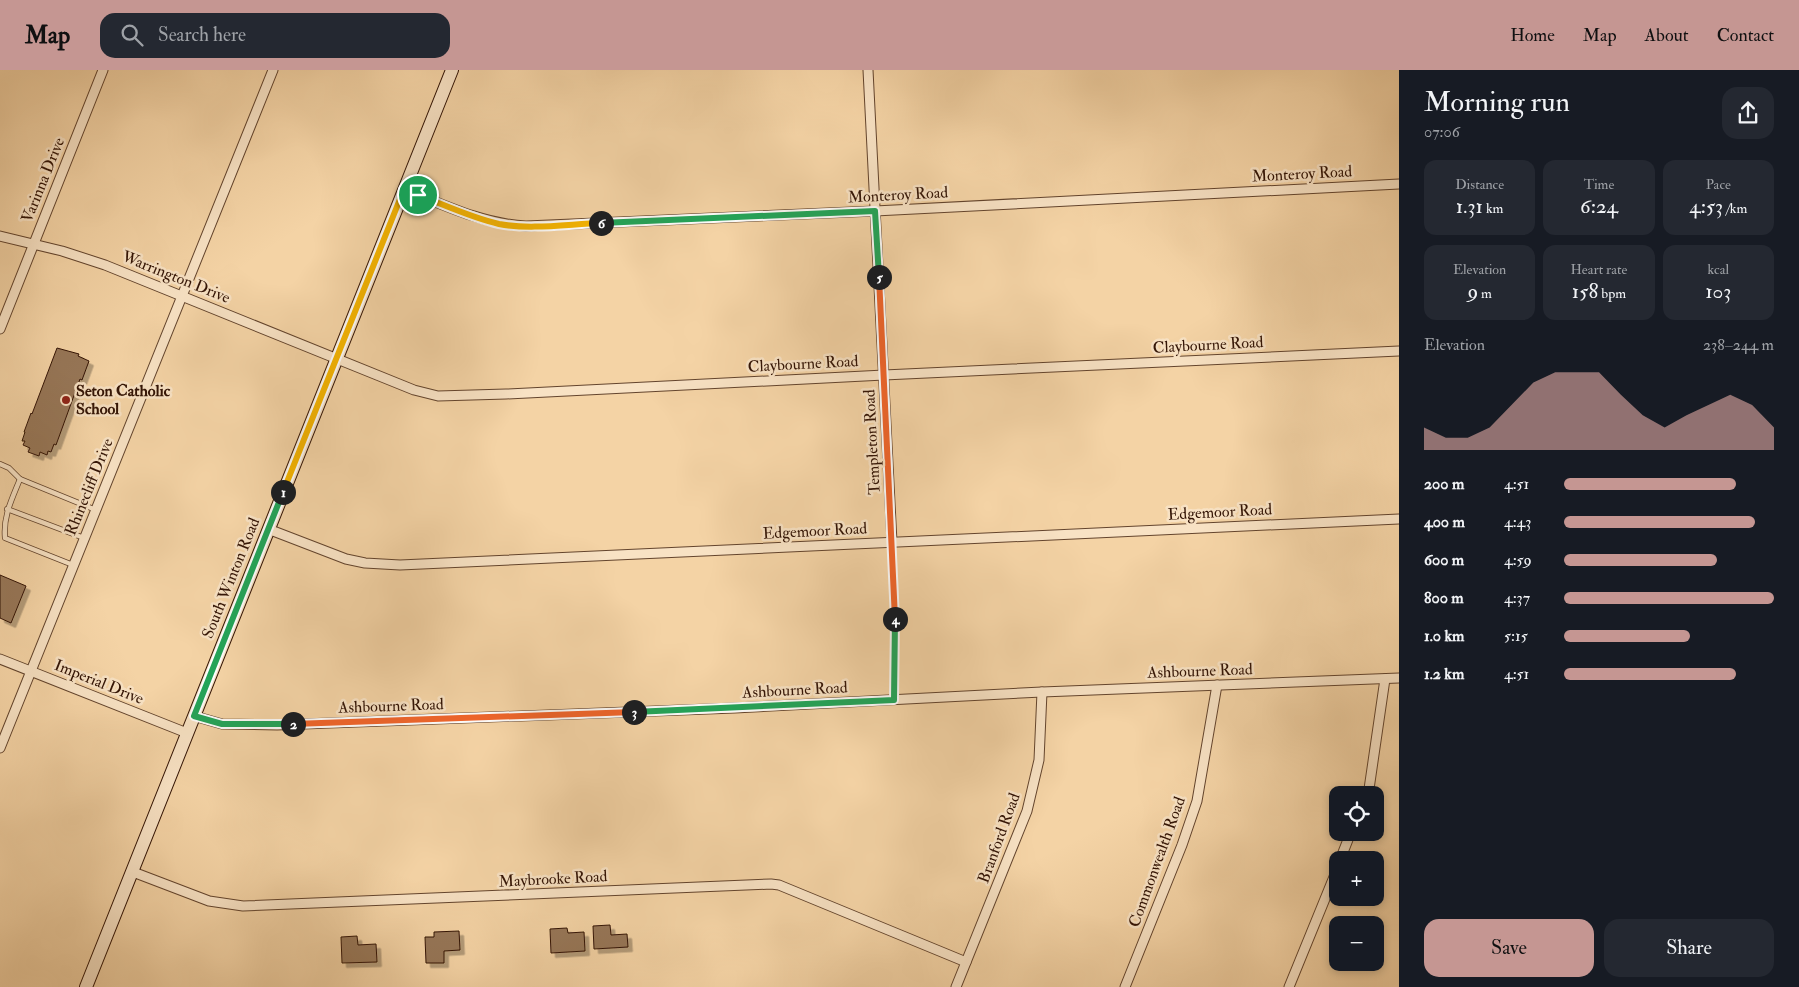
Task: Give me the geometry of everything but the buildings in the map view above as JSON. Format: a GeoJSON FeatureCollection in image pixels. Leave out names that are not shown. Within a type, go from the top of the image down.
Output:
{"type":"FeatureCollection","features":[{"type":"Feature","properties":{"kind":"main road","name":"South Winton Road"},"geometry":{"type":"LineString","coordinates":[[86,987],[452,70]]}},
{"type":"Feature","properties":{"kind":"street","name":"Varinna Drive"},"geometry":{"type":"LineString","coordinates":[[0,329],[104,70]]}},
{"type":"Feature","properties":{"kind":"street","name":"Rhinecliff Drive"},"geometry":{"type":"LineString","coordinates":[[0,748],[273,70]]}},
{"type":"Feature","properties":{"kind":"street","name":"Templeton Road"},"geometry":{"type":"LineString","coordinates":[[868,70],[892,542]]}},
{"type":"Feature","properties":{"kind":"street","name":"Monteroy Road"},"geometry":{"type":"LineString","coordinates":[[404,189],[484,220],[518,226],[875,211],[1399,184]]}},
{"type":"Feature","properties":{"kind":"street","name":"Warrington Drive"},"geometry":{"type":"LineString","coordinates":[[0,236],[34,243],[105,265],[337,357]]}},
{"type":"Feature","properties":{"kind":"street","name":"Claybourne Road"},"geometry":{"type":"LineString","coordinates":[[337,357],[414,390],[438,396],[1399,351]]}},
{"type":"Feature","properties":{"kind":"street","name":"Edgemoor Road"},"geometry":{"type":"LineString","coordinates":[[268,529],[346,559],[365,563],[387,564],[1399,519]]}},
{"type":"Feature","properties":{"kind":"street","name":"Imperial Drive"},"geometry":{"type":"LineString","coordinates":[[0,659],[187,734]]}},
{"type":"Feature","properties":{"kind":"street","name":"Ashbourne Road"},"geometry":{"type":"LineString","coordinates":[[194,716],[222,724],[277,725],[735,708],[1042,692],[1399,678]]}},
{"type":"Feature","properties":{"kind":"street"},"geometry":{"type":"LineString","coordinates":[[1370,786],[1385,679]]}},
{"type":"Feature","properties":{"kind":"street","name":"Commonwealth Road"},"geometry":{"type":"LineString","coordinates":[[1125,987],[1182,845],[1196,801],[1217,685]]}},
{"type":"Feature","properties":{"kind":"street","name":"Branford Road"},"geometry":{"type":"LineString","coordinates":[[956,987],[1027,811],[1039,760],[1042,692]]}},
{"type":"Feature","properties":{"kind":"street","name":"Maybrooke Road"},"geometry":{"type":"LineString","coordinates":[[133,872],[209,900],[243,906],[771,884],[779,885],[966,962]]}},
{"type":"Feature","properties":{"kind":"street"},"geometry":{"type":"LineString","coordinates":[[1289,987],[1329,889]]}},
{"type":"Feature","properties":{"kind":"lane"},"geometry":{"type":"LineString","coordinates":[[0,464],[9,468],[20,479],[96,510]]}},
{"type":"Feature","properties":{"kind":"lane"},"geometry":{"type":"LineString","coordinates":[[20,479],[7,509],[4,526],[6,538],[73,565]]}},
{"type":"Feature","properties":{"kind":"lane"},"geometry":{"type":"LineString","coordinates":[[7,509],[84,538]]}},
{"type":"Feature","properties":{"kind":"lane"},"geometry":{"type":"LineString","coordinates":[[894,700],[895,631]]}},
{"type":"Feature","properties":{"kind":"path"},"geometry":{"type":"LineString","coordinates":[[892,542],[895,631]]}},
{"type":"Feature","properties":{"kind":"place","name":"Seton Catholic School"},"geometry":{"type":"Point","coordinates":[66,400]}},
{"type":"Feature","properties":{"kind":"route"},"geometry":{"type":"LineString","coordinates":[[404,189],[418,195],[484,220],[500,224],[526,226],[875,211],[892,542],[895,631],[894,700],[735,708],[277,725],[222,724],[194,716],[404,189]]}}]}
